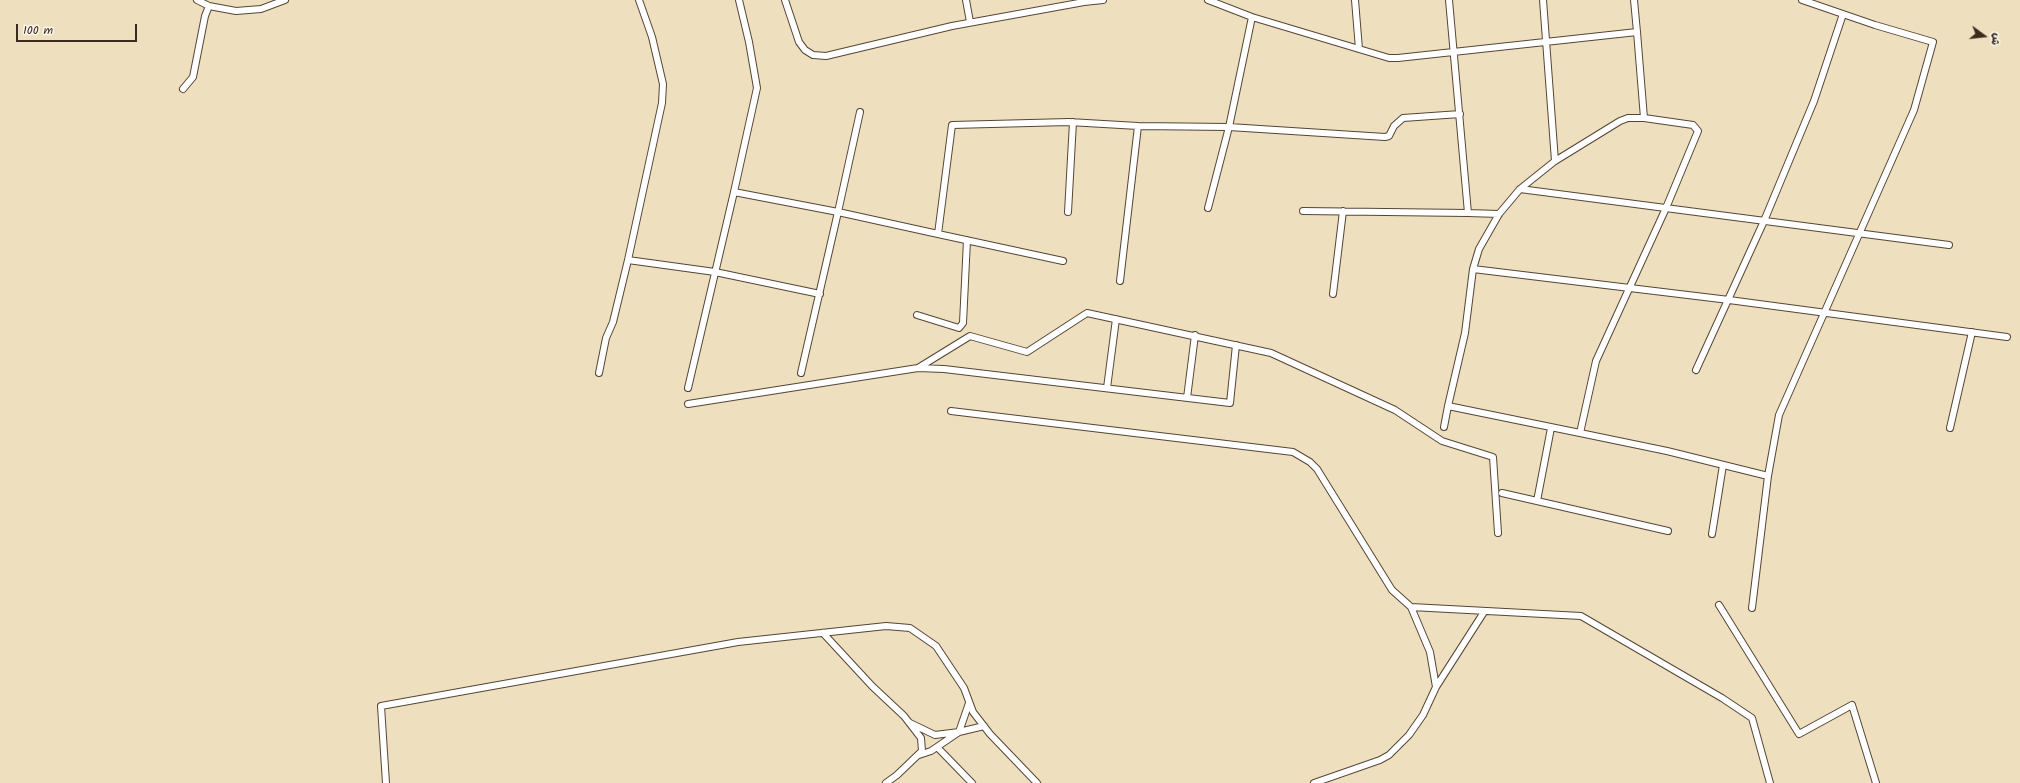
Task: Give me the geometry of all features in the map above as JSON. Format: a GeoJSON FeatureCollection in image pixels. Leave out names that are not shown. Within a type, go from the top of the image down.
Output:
{"type":"FeatureCollection","features":[{"type":"Feature","properties":{"kind":"street"},"geometry":{"type":"LineString","coordinates":[[197,0],[209,6],[236,11],[261,9],[285,0]]}},
{"type":"Feature","properties":{"kind":"street"},"geometry":{"type":"LineString","coordinates":[[599,373],[606,338],[613,322],[628,260],[662,103],[663,84],[652,37],[640,0]]}},
{"type":"Feature","properties":{"kind":"street"},"geometry":{"type":"LineString","coordinates":[[688,388],[757,88],[749,42],[739,0]]}},
{"type":"Feature","properties":{"kind":"street"},"geometry":{"type":"LineString","coordinates":[[785,0],[799,42],[805,50],[813,55],[826,56],[970,22],[1076,1],[1103,0]]}},
{"type":"Feature","properties":{"kind":"street"},"geometry":{"type":"LineString","coordinates":[[966,0],[970,22]]}},
{"type":"Feature","properties":{"kind":"street"},"geometry":{"type":"LineString","coordinates":[[1208,0],[1252,17],[1380,56],[1398,58],[1637,32]]}},
{"type":"Feature","properties":{"kind":"street"},"geometry":{"type":"LineString","coordinates":[[1355,0],[1360,49]]}},
{"type":"Feature","properties":{"kind":"street"},"geometry":{"type":"LineString","coordinates":[[1449,0],[1468,213]]}},
{"type":"Feature","properties":{"kind":"street"},"geometry":{"type":"LineString","coordinates":[[1543,0],[1555,161]]}},
{"type":"Feature","properties":{"kind":"street"},"geometry":{"type":"LineString","coordinates":[[1634,0],[1644,118]]}},
{"type":"Feature","properties":{"kind":"street"},"geometry":{"type":"LineString","coordinates":[[1752,608],[1768,476],[1779,415],[1914,110],[1933,42],[1802,0]]}},
{"type":"Feature","properties":{"kind":"street"},"geometry":{"type":"LineString","coordinates":[[183,89],[193,77],[205,16],[209,6]]}},
{"type":"Feature","properties":{"kind":"street"},"geometry":{"type":"LineString","coordinates":[[1696,370],[1764,221],[1814,101],[1842,14]]}},
{"type":"Feature","properties":{"kind":"street"},"geometry":{"type":"LineString","coordinates":[[1208,208],[1229,127],[1252,17]]}},
{"type":"Feature","properties":{"kind":"street"},"geometry":{"type":"LineString","coordinates":[[801,373],[860,112]]}},
{"type":"Feature","properties":{"kind":"street"},"geometry":{"type":"LineString","coordinates":[[938,234],[952,125],[1074,122],[1138,126],[1185,125],[1385,137],[1389,136],[1398,121],[1403,118],[1460,114]]}},
{"type":"Feature","properties":{"kind":"street"},"geometry":{"type":"LineString","coordinates":[[1444,427],[1465,333],[1473,269],[1479,249],[1499,214],[1520,189],[1555,161],[1620,121],[1628,118],[1644,118],[1693,125],[1698,131],[1666,208],[1596,361],[1580,433]]}},
{"type":"Feature","properties":{"kind":"street"},"geometry":{"type":"LineString","coordinates":[[1068,212],[1074,122]]}},
{"type":"Feature","properties":{"kind":"street"},"geometry":{"type":"LineString","coordinates":[[1120,280],[1138,126]]}},
{"type":"Feature","properties":{"kind":"street"},"geometry":{"type":"LineString","coordinates":[[1520,189],[1949,245]]}},
{"type":"Feature","properties":{"kind":"street"},"geometry":{"type":"LineString","coordinates":[[734,192],[838,212],[1063,261]]}},
{"type":"Feature","properties":{"kind":"street"},"geometry":{"type":"LineString","coordinates":[[1303,211],[1499,214]]}},
{"type":"Feature","properties":{"kind":"street"},"geometry":{"type":"LineString","coordinates":[[1333,294],[1343,211]]}},
{"type":"Feature","properties":{"kind":"street"},"geometry":{"type":"LineString","coordinates":[[917,315],[959,328],[963,323],[967,240]]}},
{"type":"Feature","properties":{"kind":"street"},"geometry":{"type":"LineString","coordinates":[[628,260],[715,272],[820,294]]}},
{"type":"Feature","properties":{"kind":"street"},"geometry":{"type":"LineString","coordinates":[[1473,269],[1729,300],[1824,314],[2007,337]]}},
{"type":"Feature","properties":{"kind":"street"},"geometry":{"type":"LineString","coordinates":[[918,368],[970,336],[1027,352],[1087,313],[1195,335],[1272,353],[1395,410],[1442,441],[1493,457],[1498,533]]}},
{"type":"Feature","properties":{"kind":"street"},"geometry":{"type":"LineString","coordinates":[[1107,388],[1116,319]]}},
{"type":"Feature","properties":{"kind":"street"},"geometry":{"type":"LineString","coordinates":[[1950,428],[1972,332]]}},
{"type":"Feature","properties":{"kind":"street"},"geometry":{"type":"LineString","coordinates":[[1187,398],[1195,335]]}},
{"type":"Feature","properties":{"kind":"street"},"geometry":{"type":"LineString","coordinates":[[688,404],[918,368],[944,369],[1230,403],[1236,344]]}},
{"type":"Feature","properties":{"kind":"street"},"geometry":{"type":"LineString","coordinates":[[1448,406],[1580,433],[1768,476]]}},
{"type":"Feature","properties":{"kind":"street"},"geometry":{"type":"LineString","coordinates":[[951,411],[1292,452],[1310,462],[1318,469],[1392,590],[1411,607],[1430,652],[1436,688]]}},
{"type":"Feature","properties":{"kind":"street"},"geometry":{"type":"LineString","coordinates":[[1537,501],[1551,428]]}},
{"type":"Feature","properties":{"kind":"street"},"geometry":{"type":"LineString","coordinates":[[1712,534],[1723,465]]}},
{"type":"Feature","properties":{"kind":"street"},"geometry":{"type":"LineString","coordinates":[[1502,493],[1668,531]]}},
{"type":"Feature","properties":{"kind":"street"},"geometry":{"type":"LineString","coordinates":[[1719,605],[1799,734],[1852,705],[1876,783]]}},
{"type":"Feature","properties":{"kind":"street"},"geometry":{"type":"LineString","coordinates":[[1411,607],[1581,616],[1722,698],[1752,718],[1770,783]]}},
{"type":"Feature","properties":{"kind":"street"},"geometry":{"type":"LineString","coordinates":[[1314,783],[1380,760],[1398,748],[1423,715],[1436,688],[1484,612]]}},
{"type":"Feature","properties":{"kind":"street"},"geometry":{"type":"LineString","coordinates":[[386,783],[381,706],[738,642],[886,626],[910,628],[936,646],[964,688],[973,712],[984,726],[1037,783]]}},
{"type":"Feature","properties":{"kind":"street"},"geometry":{"type":"LineString","coordinates":[[823,633],[909,723],[921,738],[922,751],[886,783]]}},
{"type":"Feature","properties":{"kind":"street"},"geometry":{"type":"LineString","coordinates":[[918,755],[936,747],[959,732],[969,702]]}},
{"type":"Feature","properties":{"kind":"street"},"geometry":{"type":"LineString","coordinates":[[909,723],[934,735],[959,732],[984,726]]}},
{"type":"Feature","properties":{"kind":"street"},"geometry":{"type":"LineString","coordinates":[[936,747],[972,783]]}}]}
